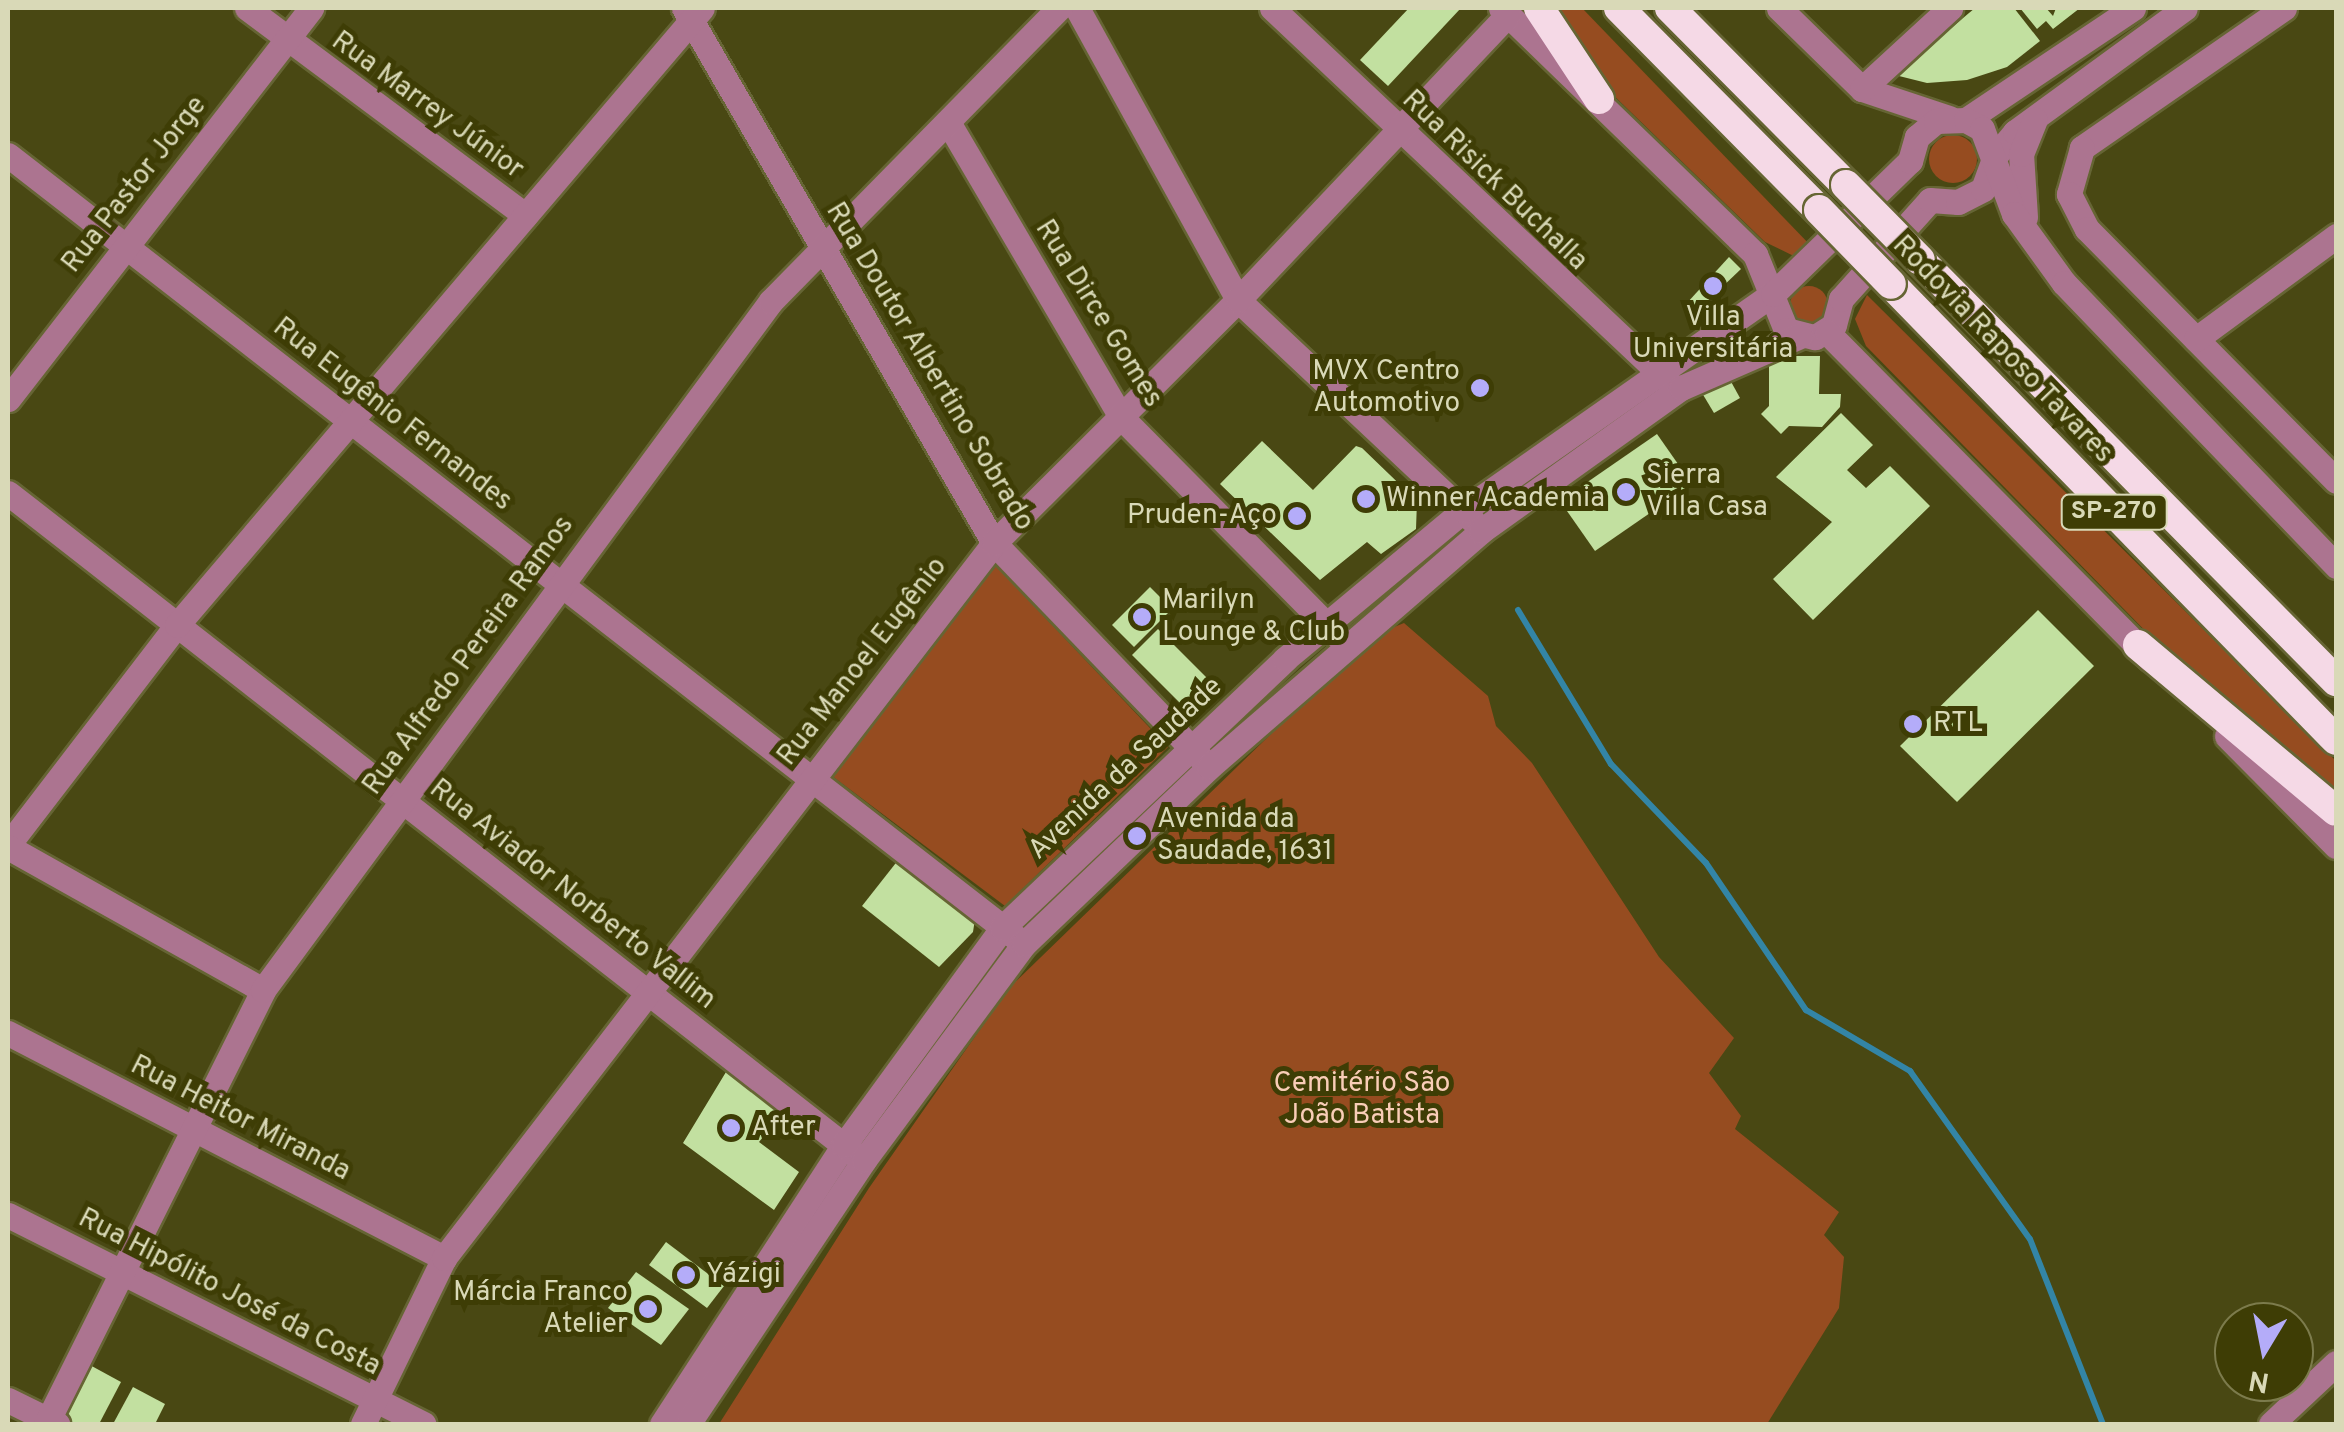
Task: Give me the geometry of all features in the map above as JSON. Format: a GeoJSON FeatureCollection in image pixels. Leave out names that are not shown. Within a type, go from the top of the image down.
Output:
{"type":"FeatureCollection","features":[{"type":"Feature","properties":{"kind":"highway"},"geometry":{"type":"LineString","coordinates":[[1539,8],[1599,98]]}},
{"type":"Feature","properties":{"kind":"highway","name":"Rodovia Raposo Tavares"},"geometry":{"type":"LineString","coordinates":[[1618,8],[2336,740]]}},
{"type":"Feature","properties":{"kind":"highway","name":"Rodovia Raposo Tavares"},"geometry":{"type":"LineString","coordinates":[[1670,8],[2336,681]]}},
{"type":"Feature","properties":{"kind":"highway"},"geometry":{"type":"LineString","coordinates":[[2255,599],[2336,654]]}},
{"type":"Feature","properties":{"kind":"highway"},"geometry":{"type":"LineString","coordinates":[[2138,645],[2336,811]]}},
{"type":"Feature","properties":{"kind":"street","name":"Rua Marrey Júnior"},"geometry":{"type":"LineString","coordinates":[[246,8],[525,215]]}},
{"type":"Feature","properties":{"kind":"street","name":"Rua Pastor Jorge"},"geometry":{"type":"LineString","coordinates":[[8,399],[311,8]]}},
{"type":"Feature","properties":{"kind":"street","name":"Rua Alfredo Pereira Ramos"},"geometry":{"type":"LineString","coordinates":[[50,1423],[263,990],[559,581],[771,300],[1059,8]]}},
{"type":"Feature","properties":{"kind":"street"},"geometry":{"type":"LineString","coordinates":[[1076,8],[1238,300],[1464,510],[1481,532]]}},
{"type":"Feature","properties":{"kind":"street","name":"Rua Risick Buchalla"},"geometry":{"type":"LineString","coordinates":[[1272,8],[1654,374],[1681,388]]}},
{"type":"Feature","properties":{"kind":"street"},"geometry":{"type":"LineString","coordinates":[[1779,8],[1862,88],[1957,118],[1988,136],[2014,214],[2092,316],[2336,566]]}},
{"type":"Feature","properties":{"kind":"street"},"geometry":{"type":"LineString","coordinates":[[1862,88],[1950,8]]}},
{"type":"Feature","properties":{"kind":"street","name":"Avenida da Saudade"},"geometry":{"type":"LineString","coordinates":[[688,1424],[854,1152],[1024,944],[1327,625],[1464,510],[1773,294],[1910,161],[1926,127],[1957,118],[2132,8]]}},
{"type":"Feature","properties":{"kind":"street"},"geometry":{"type":"LineString","coordinates":[[2186,8],[2039,112],[1995,156],[1983,189],[1958,202],[1930,200],[1841,299],[1827,332],[2336,846]]}},
{"type":"Feature","properties":{"kind":"street"},"geometry":{"type":"LineString","coordinates":[[2284,8],[2082,148],[2069,177],[2069,194],[2088,229],[2336,481]]}},
{"type":"Feature","properties":{"kind":"street"},"geometry":{"type":"LineString","coordinates":[[263,990],[8,846],[176,625],[351,422],[694,10]]}},
{"type":"Feature","properties":{"kind":"street","name":"Rua Doutor Albertino Sobrado"},"geometry":{"type":"LineString","coordinates":[[694,10],[821,247],[994,543],[1201,757]]}},
{"type":"Feature","properties":{"kind":"street"},"geometry":{"type":"LineString","coordinates":[[1505,11],[1599,98],[1755,254],[1773,294],[1779,321],[1800,336]]}},
{"type":"Feature","properties":{"kind":"street","name":"Rua Manoel Eugênio"},"geometry":{"type":"LineString","coordinates":[[368,1413],[444,1258],[994,543],[1400,134],[1505,11]]}},
{"type":"Feature","properties":{"kind":"street"},"geometry":{"type":"LineString","coordinates":[[2029,237],[2021,154],[2039,112]]}},
{"type":"Feature","properties":{"kind":"street","name":"Rua Dirce Gomes"},"geometry":{"type":"LineString","coordinates":[[948,122],[1120,417],[1349,646]]}},
{"type":"Feature","properties":{"kind":"street","name":"Rua Eugênio Fernandes"},"geometry":{"type":"LineString","coordinates":[[8,155],[1024,944]]}},
{"type":"Feature","properties":{"kind":"street"},"geometry":{"type":"LineString","coordinates":[[2196,339],[2336,236]]}},
{"type":"Feature","properties":{"kind":"street","name":"Avenida da Saudade"},"geometry":{"type":"LineString","coordinates":[[662,1424],[854,1152],[1002,928],[1201,757],[1349,646],[1481,532],[1681,388],[1800,336],[1827,332]]}},
{"type":"Feature","properties":{"kind":"street"},"geometry":{"type":"LineString","coordinates":[[1572,433],[1595,452]]}},
{"type":"Feature","properties":{"kind":"street","name":"Rua Aviador Norberto Vallim"},"geometry":{"type":"LineString","coordinates":[[8,493],[854,1152]]}},
{"type":"Feature","properties":{"kind":"street","name":"Rua Heitor Miranda"},"geometry":{"type":"LineString","coordinates":[[8,1033],[444,1258]]}},
{"type":"Feature","properties":{"kind":"street","name":"Rua Hipólito José da Costa"},"geometry":{"type":"LineString","coordinates":[[8,1215],[124,1272],[368,1413],[422,1424]]}},
{"type":"Feature","properties":{"kind":"street"},"geometry":{"type":"LineString","coordinates":[[2271,1424],[2336,1363]]}},
{"type":"Feature","properties":{"kind":"street"},"geometry":{"type":"LineString","coordinates":[[2317,1381],[2336,1400]]}},
{"type":"Feature","properties":{"kind":"street"},"geometry":{"type":"LineString","coordinates":[[8,1400],[50,1423]]}},
{"type":"Feature","properties":{"kind":"green space"},"geometry":{"type":"Polygon","coordinates":[[[1551,8],[1582,8],[1813,248],[1802,260],[1765,242],[1608,90],[1551,8]]]}},
{"type":"Feature","properties":{"kind":"green space"},"geometry":{"type":"Polygon","coordinates":[[[1953,135],[1970,142],[1977,159],[1970,176],[1953,183],[1936,176],[1929,159],[1936,142],[1953,135]]]}},
{"type":"Feature","properties":{"kind":"green space"},"geometry":{"type":"Polygon","coordinates":[[[1809,286],[1823,291],[1828,305],[1823,319],[1809,324],[1795,319],[1790,305],[1795,291],[1809,286]]]}},
{"type":"Feature","properties":{"kind":"green space"},"geometry":{"type":"Polygon","coordinates":[[[1867,295],[2336,761],[2336,793],[2162,648],[1866,346],[1855,319],[1867,295]]]}},
{"type":"Feature","properties":{"kind":"green space"},"geometry":{"type":"Polygon","coordinates":[[[996,566],[1168,747],[1005,906],[828,773],[996,566]]]}},
{"type":"Feature","properties":{"kind":"green space","name":"Cemitério São João Batista"},"geometry":{"type":"Polygon","coordinates":[[[1404,623],[1488,696],[1496,726],[1532,763],[1659,957],[1734,1038],[1709,1073],[1741,1116],[1735,1129],[1839,1212],[1824,1235],[1844,1257],[1839,1308],[1767,1424],[719,1424],[869,1188],[1009,988],[1372,636],[1404,623]]]}},
{"type":"Feature","properties":{"kind":"building"},"geometry":{"type":"Polygon","coordinates":[[[1409,8],[1461,8],[1388,86],[1360,60],[1409,8]]]}},
{"type":"Feature","properties":{"kind":"building"},"geometry":{"type":"Polygon","coordinates":[[[1975,8],[2014,8],[2040,41],[2007,67],[1967,80],[1927,83],[1895,75],[1975,8]]]}},
{"type":"Feature","properties":{"kind":"building"},"geometry":{"type":"Polygon","coordinates":[[[2020,8],[2046,8],[2053,16],[2056,8],[2080,8],[2053,29],[2046,21],[2037,29],[2020,8]]]}},
{"type":"Feature","properties":{"kind":"building","name":"Villa Universitária"},"geometry":{"type":"Polygon","coordinates":[[[1729,257],[1741,269],[1697,311],[1687,303],[1729,257]]]}},
{"type":"Feature","properties":{"kind":"building"},"geometry":{"type":"Polygon","coordinates":[[[1769,356],[1820,356],[1819,394],[1841,394],[1840,407],[1822,427],[1789,426],[1781,434],[1761,414],[1769,406],[1769,356]]]}},
{"type":"Feature","properties":{"kind":"building"},"geometry":{"type":"Polygon","coordinates":[[[1729,378],[1740,398],[1714,413],[1702,393],[1729,378]]]}},
{"type":"Feature","properties":{"kind":"building"},"geometry":{"type":"Polygon","coordinates":[[[1841,413],[1873,445],[1847,470],[1866,488],[1890,466],[1930,506],[1813,620],[1773,579],[1832,522],[1776,477],[1841,413]]]}},
{"type":"Feature","properties":{"kind":"building","name":"Sierra Villa Casa"},"geometry":{"type":"Polygon","coordinates":[[[1657,434],[1692,484],[1595,551],[1560,501],[1657,434]]]}},
{"type":"Feature","properties":{"kind":"building"},"geometry":{"type":"Polygon","coordinates":[[[1262,441],[1313,490],[1356,446],[1362,448],[1417,501],[1416,529],[1381,554],[1367,542],[1320,580],[1220,484],[1262,441]]]}},
{"type":"Feature","properties":{"kind":"building","name":"Marilyn Lounge & Club"},"geometry":{"type":"Polygon","coordinates":[[[1150,587],[1172,609],[1134,647],[1112,625],[1150,587]]]}},
{"type":"Feature","properties":{"kind":"building"},"geometry":{"type":"Polygon","coordinates":[[[2038,610],[2094,666],[1957,802],[1900,746],[2038,610]]]}},
{"type":"Feature","properties":{"kind":"building"},"geometry":{"type":"Polygon","coordinates":[[[1158,629],[1219,690],[1198,711],[1191,714],[1132,655],[1158,629]]]}},
{"type":"Feature","properties":{"kind":"building"},"geometry":{"type":"Polygon","coordinates":[[[899,859],[975,919],[973,932],[939,967],[862,906],[899,859]]]}},
{"type":"Feature","properties":{"kind":"building","name":"After"},"geometry":{"type":"Polygon","coordinates":[[[726,1072],[781,1114],[759,1142],[799,1172],[774,1210],[683,1143],[726,1072]]]}},
{"type":"Feature","properties":{"kind":"building","name":"Yázigi"},"geometry":{"type":"Polygon","coordinates":[[[666,1242],[724,1286],[707,1308],[649,1265],[666,1242]]]}},
{"type":"Feature","properties":{"kind":"building","name":"Márcia Franco Atelier"},"geometry":{"type":"Polygon","coordinates":[[[636,1272],[689,1309],[661,1345],[608,1308],[636,1272]]]}},
{"type":"Feature","properties":{"kind":"building"},"geometry":{"type":"Polygon","coordinates":[[[88,1364],[121,1382],[99,1424],[76,1424],[61,1417],[88,1364]]]}},
{"type":"Feature","properties":{"kind":"building"},"geometry":{"type":"Polygon","coordinates":[[[133,1387],[165,1404],[155,1424],[113,1424],[133,1387]]]}},
{"type":"Feature","properties":{"kind":"waterway"},"geometry":{"type":"LineString","coordinates":[[1518,610],[1611,764],[1706,863],[1806,1010],[1910,1071],[2030,1239],[2103,1424]]}},
{"type":"Feature","properties":{"kind":"place","name":"Villa Universitária"},"geometry":{"type":"Point","coordinates":[1713,286]}},
{"type":"Feature","properties":{"kind":"place","name":"MVX Centro Automotivo"},"geometry":{"type":"Point","coordinates":[1480,388]}},
{"type":"Feature","properties":{"kind":"place","name":"Sierra Villa Casa"},"geometry":{"type":"Point","coordinates":[1626,492]}},
{"type":"Feature","properties":{"kind":"place","name":"Winner Academia"},"geometry":{"type":"Point","coordinates":[1366,499]}},
{"type":"Feature","properties":{"kind":"place","name":"Pruden-Aço"},"geometry":{"type":"Point","coordinates":[1297,516]}},
{"type":"Feature","properties":{"kind":"place","name":"Marilyn Lounge & Club"},"geometry":{"type":"Point","coordinates":[1142,617]}},
{"type":"Feature","properties":{"kind":"place","name":"RTL"},"geometry":{"type":"Point","coordinates":[1913,724]}},
{"type":"Feature","properties":{"kind":"place","name":"Avenida da Saudade, 1631"},"geometry":{"type":"Point","coordinates":[1137,836]}},
{"type":"Feature","properties":{"kind":"place","name":"After"},"geometry":{"type":"Point","coordinates":[731,1128]}},
{"type":"Feature","properties":{"kind":"place","name":"Yázigi"},"geometry":{"type":"Point","coordinates":[686,1275]}},
{"type":"Feature","properties":{"kind":"place","name":"Márcia Franco Atelier"},"geometry":{"type":"Point","coordinates":[648,1309]}}]}
